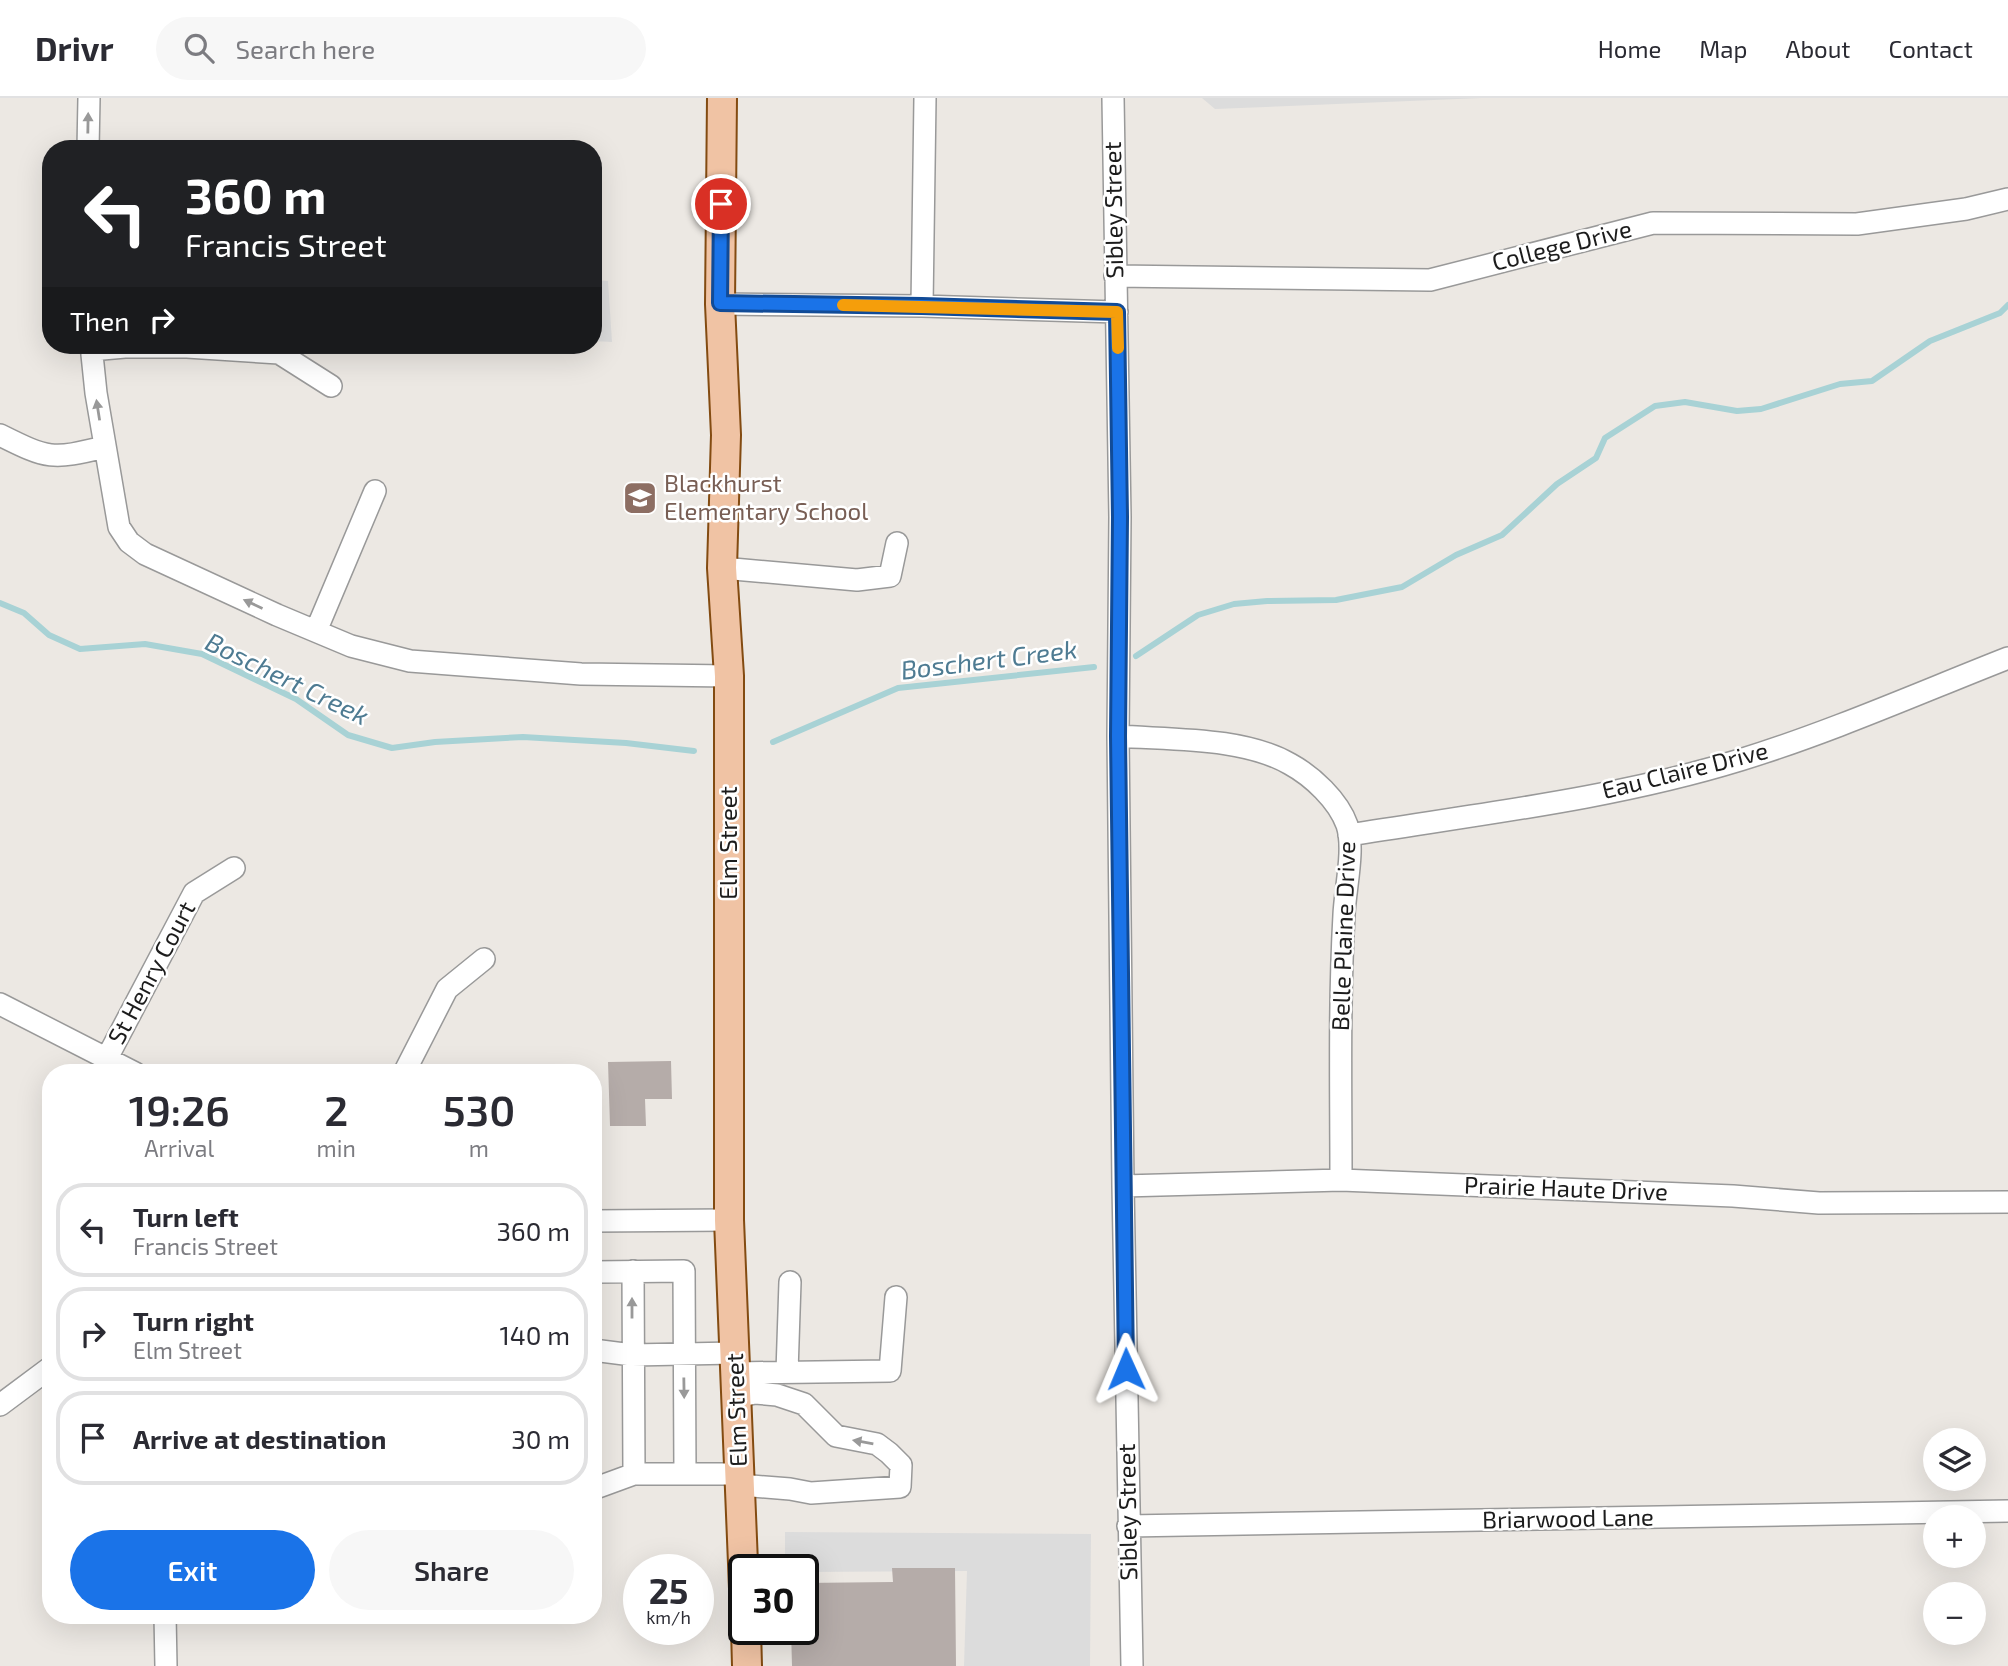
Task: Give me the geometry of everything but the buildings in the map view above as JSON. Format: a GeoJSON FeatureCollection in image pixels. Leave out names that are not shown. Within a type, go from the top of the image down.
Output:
{"type":"FeatureCollection","features":[{"type":"Feature","properties":{"kind":"main road","name":"Elm Street"},"geometry":{"type":"LineString","coordinates":[[722,98],[720,303],[726,435],[722,568],[729,677],[729,1220],[742,1554]]}},
{"type":"Feature","properties":{"kind":"main road"},"geometry":{"type":"LineString","coordinates":[[746,1645],[747,1666]]}},
{"type":"Feature","properties":{"kind":"street"},"geometry":{"type":"LineString","coordinates":[[88,140],[89,98]]}},
{"type":"Feature","properties":{"kind":"street"},"geometry":{"type":"LineString","coordinates":[[922,306],[925,98]]}},
{"type":"Feature","properties":{"kind":"street","name":"Sibley Street"},"geometry":{"type":"LineString","coordinates":[[1112,98],[1120,517],[1118,736],[1123,1186],[1132,1666]]}},
{"type":"Feature","properties":{"kind":"street","name":"College Drive"},"geometry":{"type":"LineString","coordinates":[[1115,276],[1430,280],[1653,223],[1857,224],[1966,209],[2008,199]]}},
{"type":"Feature","properties":{"kind":"street"},"geometry":{"type":"LineString","coordinates":[[720,303],[1117,312]]}},
{"type":"Feature","properties":{"kind":"street"},"geometry":{"type":"LineString","coordinates":[[92,354],[104,447],[119,527],[128,542],[145,554],[351,646],[410,661],[581,674],[729,677]]}},
{"type":"Feature","properties":{"kind":"street"},"geometry":{"type":"LineString","coordinates":[[281,354],[331,386]]}},
{"type":"Feature","properties":{"kind":"street"},"geometry":{"type":"LineString","coordinates":[[0,435],[37,453],[52,457],[104,447]]}},
{"type":"Feature","properties":{"kind":"street"},"geometry":{"type":"LineString","coordinates":[[316,631],[375,491]]}},
{"type":"Feature","properties":{"kind":"street"},"geometry":{"type":"LineString","coordinates":[[722,568],[857,580],[890,576],[897,543]]}},
{"type":"Feature","properties":{"kind":"street","name":"Eau Claire Drive"},"geometry":{"type":"LineString","coordinates":[[1349,835],[1608,793],[1694,773],[1797,741],[2008,658]]}},
{"type":"Feature","properties":{"kind":"street","name":"Belle Plaine Drive"},"geometry":{"type":"LineString","coordinates":[[1118,736],[1247,748],[1276,757],[1305,773],[1342,814],[1349,835],[1340,1033],[1341,1181]]}},
{"type":"Feature","properties":{"kind":"street","name":"St Henry Court"},"geometry":{"type":"LineString","coordinates":[[107,1058],[194,893],[234,868]]}},
{"type":"Feature","properties":{"kind":"street"},"geometry":{"type":"LineString","coordinates":[[409,1064],[447,989],[484,959]]}},
{"type":"Feature","properties":{"kind":"street"},"geometry":{"type":"LineString","coordinates":[[0,1004],[118,1064]]}},
{"type":"Feature","properties":{"kind":"street","name":"Prairie Haute Drive"},"geometry":{"type":"LineString","coordinates":[[1123,1186],[1341,1181],[1733,1196],[1819,1203],[2008,1202]]}},
{"type":"Feature","properties":{"kind":"street"},"geometry":{"type":"LineString","coordinates":[[602,1222],[729,1220]]}},
{"type":"Feature","properties":{"kind":"street"},"geometry":{"type":"LineString","coordinates":[[633,1271],[634,1474]]}},
{"type":"Feature","properties":{"kind":"street"},"geometry":{"type":"LineString","coordinates":[[602,1272],[684,1271],[685,1474]]}},
{"type":"Feature","properties":{"kind":"street"},"geometry":{"type":"LineString","coordinates":[[788,1372],[790,1282]]}},
{"type":"Feature","properties":{"kind":"street"},"geometry":{"type":"LineString","coordinates":[[735,1374],[890,1371],[896,1297]]}},
{"type":"Feature","properties":{"kind":"street"},"geometry":{"type":"LineString","coordinates":[[602,1351],[632,1355],[683,1354],[735,1374],[755,1393],[777,1395],[804,1404],[836,1436],[877,1444],[901,1465],[900,1487],[811,1493],[739,1479],[685,1474],[634,1474],[602,1486]]}},
{"type":"Feature","properties":{"kind":"street"},"geometry":{"type":"LineString","coordinates":[[0,1405],[42,1374]]}},
{"type":"Feature","properties":{"kind":"street","name":"Briarwood Lane"},"geometry":{"type":"LineString","coordinates":[[1128,1526],[2008,1511]]}},
{"type":"Feature","properties":{"kind":"street"},"geometry":{"type":"LineString","coordinates":[[165,1624],[166,1666]]}},
{"type":"Feature","properties":{"kind":"shaded area"},"geometry":{"type":"Polygon","coordinates":[[[1202,98],[1482,98],[1215,109],[1202,98]]]}},
{"type":"Feature","properties":{"kind":"shaded area"},"geometry":{"type":"Polygon","coordinates":[[[602,281],[608,281],[612,342],[602,341],[602,281]]]}},
{"type":"Feature","properties":{"kind":"shaded area"},"geometry":{"type":"Polygon","coordinates":[[[785,1532],[1091,1534],[1090,1666],[964,1666],[967,1571],[819,1572],[819,1554],[785,1554],[785,1532]]]}},
{"type":"Feature","properties":{"kind":"waterway","name":"Boschert Creek"},"geometry":{"type":"LineString","coordinates":[[1136,656],[1198,615],[1234,604],[1336,600],[1402,587],[1456,555],[1502,535],[1557,484],[1596,458],[1605,438],[1655,406],[1685,402],[1737,411],[1761,409],[1840,384],[1872,381],[1930,341],[2000,313],[2008,305]]}},
{"type":"Feature","properties":{"kind":"waterway","name":"Boschert Creek"},"geometry":{"type":"LineString","coordinates":[[0,603],[24,613],[49,635],[80,649],[145,644],[202,654],[296,699],[348,735],[392,748],[435,742],[523,737],[626,743],[694,751]]}},
{"type":"Feature","properties":{"kind":"waterway","name":"Boschert Creek"},"geometry":{"type":"LineString","coordinates":[[773,742],[898,688],[1094,667]]}},
{"type":"Feature","properties":{"kind":"slow traffic"},"geometry":{"type":"LineString","coordinates":[[843,305],[1117,312],[1118,348]]}},
{"type":"Feature","properties":{"kind":"place","name":"Blackhurst Elementary School"},"geometry":{"type":"Point","coordinates":[640,498]}},
{"type":"Feature","properties":{"kind":"route"},"geometry":{"type":"LineString","coordinates":[[721,204],[720,303],[1117,312],[1120,517],[1118,736],[1126,1369]]}}]}
